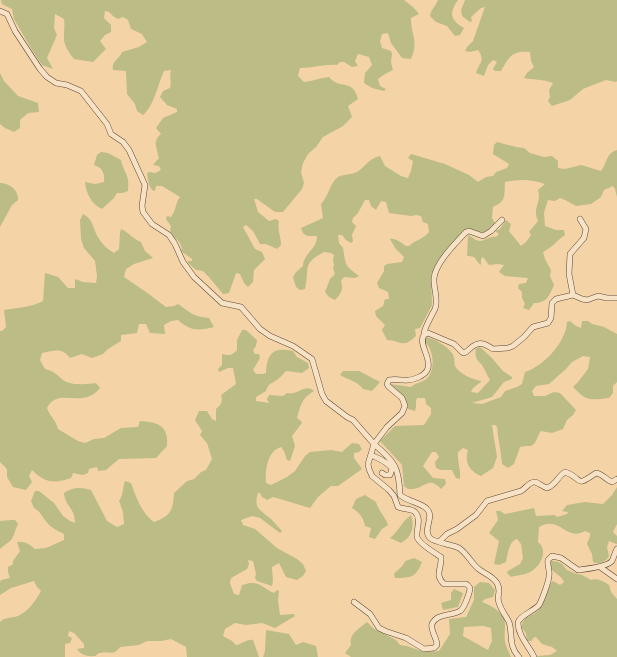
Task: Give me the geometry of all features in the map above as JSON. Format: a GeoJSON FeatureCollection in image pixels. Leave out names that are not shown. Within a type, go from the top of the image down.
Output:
{"type":"FeatureCollection","features":[{"type":"Feature","properties":{"kind":"street"},"geometry":{"type":"LineString","coordinates":[[0,10],[7,14],[15,31],[47,77],[81,91],[107,124],[111,134],[123,142],[129,150],[145,185],[142,206],[143,212],[152,224],[169,235],[194,277],[222,303],[241,307],[260,329],[270,336],[293,346],[312,359],[322,394],[326,401],[346,417],[353,420],[374,444],[389,457],[396,466],[400,495],[405,500],[427,509],[430,514],[427,533],[429,538],[459,548],[469,556],[477,568],[488,574],[496,582],[500,589],[498,600],[499,604],[510,624],[510,637],[513,648],[519,657]]}},
{"type":"Feature","properties":{"kind":"street"},"geometry":{"type":"LineString","coordinates":[[573,295],[569,274],[569,260],[570,254],[584,238],[586,229],[580,219]]}},
{"type":"Feature","properties":{"kind":"street"},"geometry":{"type":"LineString","coordinates":[[354,602],[370,614],[379,628],[402,636],[424,649],[434,648],[437,645],[432,624],[444,615],[461,611],[464,607],[470,587],[466,584],[444,584],[439,579],[438,573],[441,557],[421,543],[417,538],[418,516],[415,511],[403,510],[398,507],[394,496],[389,490],[372,476],[368,464],[374,444],[387,427],[402,413],[405,406],[402,398],[388,386],[387,384],[389,380],[397,378],[405,381],[418,377],[426,372],[428,367],[422,339],[436,305],[434,277],[440,264],[466,232],[469,231],[483,236],[491,231],[502,220]]}},
{"type":"Feature","properties":{"kind":"street"},"geometry":{"type":"LineString","coordinates":[[424,335],[428,333],[449,342],[464,353],[469,352],[475,345],[481,344],[485,344],[493,349],[508,348],[513,346],[533,327],[548,323],[551,318],[552,303],[554,301],[573,295],[587,300],[598,296],[617,298]]}},
{"type":"Feature","properties":{"kind":"street"},"geometry":{"type":"LineString","coordinates":[[371,455],[386,462],[392,469],[390,476],[385,475],[382,472]]}},
{"type":"Feature","properties":{"kind":"street"},"geometry":{"type":"LineString","coordinates":[[440,541],[447,534],[458,529],[476,514],[487,501],[520,491],[531,482],[547,488],[552,486],[565,472],[582,482],[596,473],[600,473],[608,481],[612,482],[617,479]]}},
{"type":"Feature","properties":{"kind":"street"},"geometry":{"type":"LineString","coordinates":[[600,567],[613,559],[617,549]]}},
{"type":"Feature","properties":{"kind":"street"},"geometry":{"type":"LineString","coordinates":[[534,657],[524,642],[519,628],[519,621],[520,618],[535,609],[541,602],[550,577],[548,560],[552,556],[562,558],[578,570],[594,566],[600,567],[617,579]]}},
{"type":"Feature","properties":{"kind":"green space"},"geometry":{"type":"Polygon","coordinates":[[[1,0],[404,0],[419,14],[411,18],[415,43],[411,59],[402,58],[391,43],[388,33],[382,34],[380,41],[382,48],[391,51],[393,70],[378,79],[380,86],[386,89],[384,91],[372,88],[364,83],[365,73],[372,65],[369,57],[358,54],[355,61],[358,66],[352,67],[344,62],[340,62],[337,65],[300,68],[298,76],[304,82],[329,77],[337,83],[349,86],[353,89],[358,99],[348,106],[352,117],[343,126],[323,137],[316,147],[308,154],[303,163],[301,172],[304,183],[302,189],[283,212],[275,212],[257,199],[254,199],[258,212],[269,221],[276,219],[279,221],[278,227],[281,245],[277,249],[266,244],[260,244],[253,231],[246,225],[243,227],[255,249],[262,252],[265,259],[254,270],[253,282],[248,287],[244,283],[240,274],[236,273],[229,293],[223,294],[203,271],[196,270],[187,262],[192,261],[192,259],[181,251],[182,249],[180,243],[170,232],[171,226],[166,219],[167,216],[171,217],[173,214],[180,197],[162,186],[156,186],[155,191],[152,190],[149,185],[147,173],[155,173],[161,170],[159,166],[153,165],[159,158],[156,142],[161,134],[156,128],[163,118],[177,112],[177,109],[167,105],[160,97],[163,91],[170,88],[171,70],[164,71],[153,101],[143,115],[137,111],[135,104],[127,94],[126,71],[113,70],[114,62],[122,52],[139,47],[147,42],[142,34],[131,29],[128,20],[123,17],[118,19],[109,12],[105,11],[104,18],[111,25],[111,32],[105,35],[100,41],[106,49],[93,62],[74,59],[72,57],[64,42],[64,19],[55,14],[54,28],[57,35],[47,58],[53,69],[42,65],[14,19],[12,9],[2,4],[1,0]]]}},
{"type":"Feature","properties":{"kind":"green space"},"geometry":{"type":"Polygon","coordinates":[[[438,0],[458,0],[453,9],[452,16],[459,25],[464,28],[460,35],[455,36],[447,26],[436,22],[430,16],[431,11],[438,0]]]}},
{"type":"Feature","properties":{"kind":"green space"},"geometry":{"type":"Polygon","coordinates":[[[465,0],[617,0],[617,81],[606,80],[593,85],[583,89],[570,100],[552,106],[548,101],[550,97],[549,90],[553,83],[524,78],[534,67],[531,61],[530,52],[515,53],[509,58],[501,71],[495,71],[493,69],[497,62],[493,60],[488,65],[484,76],[476,73],[482,60],[478,50],[470,52],[465,51],[473,41],[485,7],[481,8],[471,17],[472,21],[470,22],[462,16],[461,10],[465,0]]]}},
{"type":"Feature","properties":{"kind":"green space"},"geometry":{"type":"Polygon","coordinates":[[[0,73],[4,81],[18,96],[38,103],[39,112],[28,113],[20,120],[20,128],[14,132],[0,124],[0,73]]]}},
{"type":"Feature","properties":{"kind":"green space"},"geometry":{"type":"Polygon","coordinates":[[[497,142],[524,148],[530,153],[544,157],[552,156],[558,161],[558,168],[565,169],[581,165],[601,171],[609,156],[613,151],[617,150],[617,197],[613,186],[604,190],[601,197],[591,204],[576,206],[560,198],[555,201],[548,200],[544,213],[545,226],[556,230],[564,230],[565,235],[543,252],[551,270],[550,276],[554,285],[549,296],[545,300],[534,303],[529,310],[523,308],[525,304],[522,298],[522,292],[518,288],[519,284],[526,283],[528,278],[505,276],[499,272],[504,265],[489,265],[483,257],[481,259],[481,265],[474,258],[467,256],[468,235],[480,241],[491,237],[496,237],[499,234],[495,231],[500,229],[506,220],[511,224],[509,231],[521,246],[526,242],[531,235],[529,232],[538,221],[536,216],[536,208],[539,199],[538,190],[545,184],[525,180],[505,182],[503,200],[493,207],[492,218],[496,225],[485,232],[467,228],[438,261],[431,276],[432,305],[420,328],[415,329],[416,336],[408,342],[402,343],[387,340],[382,330],[385,325],[376,316],[375,311],[383,306],[385,299],[389,299],[388,292],[379,288],[377,283],[384,271],[384,266],[387,264],[402,262],[404,257],[395,248],[390,239],[409,246],[429,232],[428,224],[423,222],[421,216],[389,213],[386,202],[381,201],[376,210],[371,206],[369,200],[365,200],[358,213],[353,218],[352,222],[356,226],[352,235],[353,241],[351,243],[342,235],[338,235],[339,243],[343,248],[346,264],[359,276],[355,278],[344,277],[341,281],[342,289],[339,296],[335,300],[329,297],[325,292],[330,279],[335,274],[333,268],[334,255],[324,252],[309,263],[305,289],[300,290],[296,287],[293,277],[303,266],[306,257],[315,245],[317,236],[307,236],[303,233],[301,228],[323,218],[321,204],[338,177],[357,172],[370,161],[380,156],[385,166],[401,176],[408,178],[413,161],[408,158],[411,154],[445,164],[469,175],[478,182],[507,168],[509,164],[493,154],[494,145],[497,142]]]}},
{"type":"Feature","properties":{"kind":"green space"},"geometry":{"type":"Polygon","coordinates":[[[101,152],[108,153],[121,160],[128,185],[128,191],[117,193],[114,198],[102,209],[98,207],[90,198],[85,182],[95,184],[104,182],[103,172],[100,168],[94,165],[97,155],[101,152]]]}},
{"type":"Feature","properties":{"kind":"green space"},"geometry":{"type":"Polygon","coordinates":[[[0,183],[7,184],[13,188],[17,193],[18,200],[12,205],[0,227],[0,183]]]}},
{"type":"Feature","properties":{"kind":"green space"},"geometry":{"type":"Polygon","coordinates":[[[83,214],[91,221],[101,242],[114,253],[119,249],[121,229],[141,242],[145,251],[153,258],[134,264],[126,269],[124,277],[166,307],[178,304],[195,315],[209,318],[214,327],[194,329],[182,324],[178,320],[171,321],[164,325],[165,334],[150,333],[146,324],[139,324],[137,333],[121,335],[121,341],[103,354],[92,358],[82,354],[70,358],[61,351],[42,353],[40,360],[45,369],[50,370],[67,382],[75,384],[96,383],[100,388],[93,394],[86,397],[64,398],[52,402],[47,408],[58,429],[78,441],[85,443],[94,439],[104,438],[121,428],[138,427],[140,421],[161,426],[166,434],[167,446],[156,458],[119,459],[106,470],[98,471],[97,467],[89,469],[88,473],[83,475],[73,473],[71,478],[55,482],[41,478],[32,470],[29,476],[32,482],[26,490],[13,487],[7,477],[7,469],[0,462],[0,331],[6,327],[4,310],[29,306],[43,301],[45,273],[58,277],[68,288],[75,288],[75,279],[83,282],[96,283],[97,276],[95,261],[84,248],[81,239],[80,220],[83,214]]]}},
{"type":"Feature","properties":{"kind":"green space"},"geometry":{"type":"Polygon","coordinates":[[[570,321],[581,328],[582,321],[588,321],[617,334],[617,382],[613,386],[613,393],[609,398],[589,399],[573,387],[588,369],[590,357],[583,356],[572,362],[549,384],[536,386],[532,391],[534,396],[545,396],[554,392],[560,393],[576,410],[567,420],[563,429],[552,433],[541,431],[534,444],[520,447],[514,464],[508,468],[502,464],[497,427],[492,425],[497,457],[493,468],[481,476],[473,472],[468,466],[467,462],[468,450],[463,448],[458,452],[460,479],[456,478],[452,470],[441,470],[436,468],[435,462],[439,457],[436,452],[432,452],[423,466],[433,478],[445,479],[446,484],[441,489],[432,483],[427,483],[414,489],[408,489],[404,486],[402,465],[380,441],[395,426],[424,425],[431,414],[431,408],[426,404],[425,398],[417,398],[415,411],[408,409],[403,396],[391,387],[390,384],[411,387],[425,380],[431,373],[433,360],[431,351],[424,338],[429,338],[444,345],[453,355],[455,366],[460,372],[471,378],[482,381],[473,388],[471,392],[478,393],[490,380],[482,365],[476,358],[476,348],[480,347],[503,371],[512,377],[512,379],[504,382],[492,397],[472,403],[482,404],[501,397],[505,391],[522,384],[525,372],[546,359],[553,352],[563,337],[567,322],[570,321]]]}},
{"type":"Feature","properties":{"kind":"green space"},"geometry":{"type":"Polygon","coordinates":[[[242,330],[246,330],[257,340],[256,346],[253,350],[255,354],[259,354],[260,358],[253,370],[256,374],[266,373],[270,356],[276,351],[281,350],[293,351],[297,357],[308,363],[309,368],[302,373],[286,371],[270,384],[266,391],[256,397],[256,401],[269,403],[267,399],[269,395],[283,396],[287,393],[295,393],[308,388],[314,391],[306,397],[301,406],[297,418],[302,423],[292,436],[295,446],[290,461],[287,460],[281,447],[276,449],[268,462],[266,483],[271,485],[287,477],[295,471],[305,456],[310,452],[331,450],[342,452],[352,443],[359,444],[362,449],[359,452],[354,453],[354,458],[362,469],[338,486],[331,486],[318,497],[310,508],[273,497],[267,500],[262,497],[260,493],[258,493],[257,506],[282,531],[280,533],[260,518],[252,516],[241,520],[243,525],[255,529],[277,548],[297,559],[303,564],[306,571],[303,576],[297,580],[286,577],[279,563],[272,567],[272,586],[257,581],[255,578],[256,574],[253,561],[248,560],[249,564],[247,569],[231,578],[230,583],[234,594],[239,595],[242,585],[248,583],[260,584],[274,593],[277,590],[279,591],[278,600],[280,615],[294,614],[295,616],[275,628],[262,623],[246,625],[235,623],[225,629],[223,636],[236,645],[248,640],[253,640],[259,657],[187,657],[186,647],[171,639],[147,641],[139,645],[120,647],[113,653],[103,652],[95,656],[86,656],[77,649],[84,648],[84,644],[74,633],[69,631],[68,636],[72,638],[70,643],[65,644],[65,657],[0,657],[0,622],[6,618],[18,616],[26,611],[41,591],[34,581],[11,588],[0,595],[0,582],[1,580],[10,578],[8,567],[13,564],[13,561],[20,551],[17,542],[27,543],[35,549],[46,548],[64,540],[64,534],[51,527],[40,512],[34,508],[31,501],[35,491],[39,491],[54,503],[63,516],[75,523],[75,518],[66,501],[64,493],[77,488],[91,490],[107,521],[117,527],[124,524],[123,512],[119,501],[122,496],[125,481],[131,483],[140,505],[150,519],[154,522],[168,515],[172,508],[174,493],[187,481],[194,479],[201,472],[206,470],[212,459],[207,443],[200,435],[202,431],[195,420],[199,411],[207,411],[212,419],[216,421],[216,409],[221,403],[221,395],[236,384],[233,368],[228,368],[219,372],[218,369],[222,365],[222,354],[231,355],[237,350],[237,340],[242,330]]]}},
{"type":"Feature","properties":{"kind":"green space"},"geometry":{"type":"Polygon","coordinates":[[[343,371],[359,371],[380,382],[372,391],[363,389],[355,382],[340,375],[343,371]]]}},
{"type":"Feature","properties":{"kind":"green space"},"geometry":{"type":"Polygon","coordinates":[[[617,487],[617,524],[613,532],[617,536],[617,544],[609,541],[607,547],[609,556],[604,561],[600,563],[593,562],[592,554],[587,544],[590,533],[585,531],[572,533],[553,524],[546,524],[539,527],[538,542],[543,549],[543,553],[541,561],[536,568],[525,574],[511,577],[507,573],[520,564],[523,558],[521,544],[517,539],[512,542],[506,562],[499,565],[494,564],[499,541],[489,533],[498,520],[496,511],[500,511],[505,514],[534,508],[536,516],[555,515],[557,517],[567,514],[568,512],[562,511],[567,505],[585,502],[603,504],[612,495],[617,487]]]}},
{"type":"Feature","properties":{"kind":"green space"},"geometry":{"type":"Polygon","coordinates":[[[365,495],[376,502],[388,525],[382,529],[375,539],[369,537],[371,528],[365,526],[361,516],[352,508],[356,499],[365,495]]]}},
{"type":"Feature","properties":{"kind":"green space"},"geometry":{"type":"Polygon","coordinates":[[[411,515],[413,524],[412,531],[408,538],[401,543],[390,538],[405,520],[411,515]]]}},
{"type":"Feature","properties":{"kind":"green space"},"geometry":{"type":"Polygon","coordinates":[[[15,520],[18,524],[11,540],[0,549],[0,521],[15,520]]]}},
{"type":"Feature","properties":{"kind":"green space"},"geometry":{"type":"Polygon","coordinates":[[[414,558],[422,562],[418,571],[413,576],[406,578],[395,578],[394,574],[405,561],[414,558]]]}},
{"type":"Feature","properties":{"kind":"green space"},"geometry":{"type":"Polygon","coordinates":[[[550,560],[561,563],[567,570],[574,573],[591,580],[600,580],[609,585],[611,592],[617,599],[617,657],[537,657],[550,655],[557,651],[552,647],[542,644],[536,637],[533,638],[532,641],[527,641],[526,633],[522,628],[524,620],[540,608],[553,581],[560,585],[564,582],[562,578],[550,568],[550,560]]]}},
{"type":"Feature","properties":{"kind":"green space"},"geometry":{"type":"Polygon","coordinates":[[[480,582],[489,583],[495,590],[493,597],[485,599],[482,602],[494,608],[503,617],[505,621],[505,642],[511,657],[351,657],[345,653],[351,645],[353,634],[367,622],[373,628],[396,640],[400,645],[424,652],[439,651],[450,634],[449,619],[466,617],[474,600],[474,587],[480,582]],[[483,626],[464,627],[463,636],[488,650],[492,641],[491,628],[483,626]]]}},
{"type":"Feature","properties":{"kind":"green space"},"geometry":{"type":"Polygon","coordinates":[[[454,589],[463,593],[458,607],[443,610],[441,603],[451,600],[451,593],[454,589]]]}},
{"type":"Feature","properties":{"kind":"green space"},"geometry":{"type":"Polygon","coordinates":[[[266,630],[289,634],[296,645],[303,642],[316,646],[318,657],[263,657],[265,651],[266,630]]]}}]}
